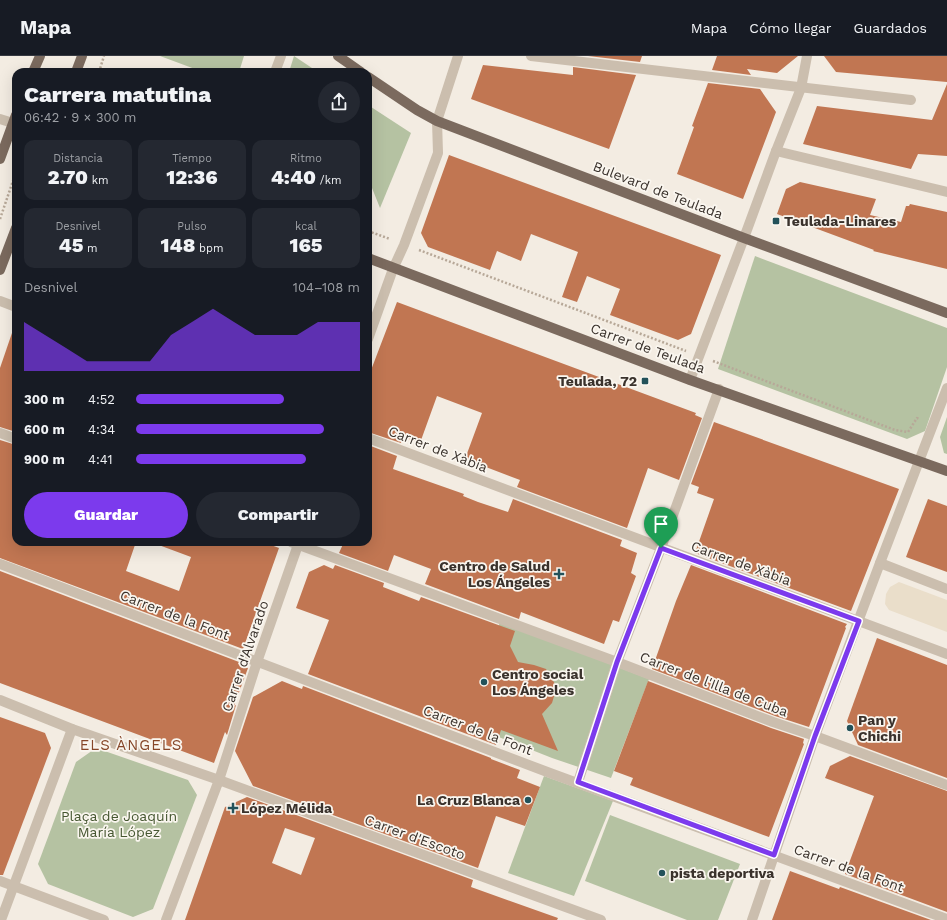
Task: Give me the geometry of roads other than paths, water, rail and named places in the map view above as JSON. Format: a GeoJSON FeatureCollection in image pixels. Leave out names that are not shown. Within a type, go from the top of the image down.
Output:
{"type":"FeatureCollection","features":[{"type":"Feature","properties":{"kind":"main road"},"geometry":{"type":"LineString","coordinates":[[35,68],[40,56]]}},
{"type":"Feature","properties":{"kind":"main road"},"geometry":{"type":"LineString","coordinates":[[78,68],[82,56]]}},
{"type":"Feature","properties":{"kind":"main road"},"geometry":{"type":"LineString","coordinates":[[338,56],[355,68]]}},
{"type":"Feature","properties":{"kind":"main road","name":"Bulevard de Teulada"},"geometry":{"type":"LineString","coordinates":[[372,80],[417,110],[437,121],[744,238],[947,313]]}},
{"type":"Feature","properties":{"kind":"main road"},"geometry":{"type":"LineString","coordinates":[[0,159],[12,129]]}},
{"type":"Feature","properties":{"kind":"main road"},"geometry":{"type":"LineString","coordinates":[[0,270],[12,238]]}},
{"type":"Feature","properties":{"kind":"main road","name":"Carrer de Teulada"},"geometry":{"type":"LineString","coordinates":[[372,260],[393,269],[690,380],[947,471]]}},
{"type":"Feature","properties":{"kind":"street"},"geometry":{"type":"LineString","coordinates":[[276,68],[281,56]]}},
{"type":"Feature","properties":{"kind":"street"},"geometry":{"type":"LineString","coordinates":[[372,328],[438,153],[437,121],[458,56]]}},
{"type":"Feature","properties":{"kind":"street"},"geometry":{"type":"LineString","coordinates":[[531,56],[911,100]]}},
{"type":"Feature","properties":{"kind":"street"},"geometry":{"type":"LineString","coordinates":[[690,380],[776,152],[802,88],[807,56]]}},
{"type":"Feature","properties":{"kind":"street"},"geometry":{"type":"LineString","coordinates":[[0,119],[12,121]]}},
{"type":"Feature","properties":{"kind":"street"},"geometry":{"type":"LineString","coordinates":[[776,152],[947,192]]}},
{"type":"Feature","properties":{"kind":"street"},"geometry":{"type":"LineString","coordinates":[[0,301],[12,306]]}},
{"type":"Feature","properties":{"kind":"street"},"geometry":{"type":"LineString","coordinates":[[752,920],[815,736],[947,388]]}},
{"type":"Feature","properties":{"kind":"street"},"geometry":{"type":"LineString","coordinates":[[578,782],[617,662],[661,548],[719,389]]}},
{"type":"Feature","properties":{"kind":"street"},"geometry":{"type":"LineString","coordinates":[[0,433],[12,438]]}},
{"type":"Feature","properties":{"kind":"street","name":"Carrer de Xàbia"},"geometry":{"type":"LineString","coordinates":[[372,440],[947,654]]}},
{"type":"Feature","properties":{"kind":"street","name":"Carrer d'Alvarado"},"geometry":{"type":"LineString","coordinates":[[219,780],[295,546]]}},
{"type":"Feature","properties":{"kind":"street","name":"Carrer de l'Illa de Cuba"},"geometry":{"type":"LineString","coordinates":[[304,546],[947,786]]}},
{"type":"Feature","properties":{"kind":"street"},"geometry":{"type":"LineString","coordinates":[[880,563],[947,589]]}},
{"type":"Feature","properties":{"kind":"street","name":"Carrer de la Font"},"geometry":{"type":"LineString","coordinates":[[0,564],[550,773],[578,782],[947,919]]}},
{"type":"Feature","properties":{"kind":"street"},"geometry":{"type":"LineString","coordinates":[[0,700],[72,729],[219,780],[166,920]]}},
{"type":"Feature","properties":{"kind":"street"},"geometry":{"type":"LineString","coordinates":[[0,920],[72,729]]}},
{"type":"Feature","properties":{"kind":"street","name":"Carrer d'Escoto"},"geometry":{"type":"LineString","coordinates":[[219,780],[601,920]]}},
{"type":"Feature","properties":{"kind":"street"},"geometry":{"type":"LineString","coordinates":[[0,881],[104,920]]}},
{"type":"Feature","properties":{"kind":"place","name":"Teulada-Linares"},"geometry":{"type":"Point","coordinates":[776,221]}},
{"type":"Feature","properties":{"kind":"place","name":"Teulada, 72"},"geometry":{"type":"Point","coordinates":[645,381]}},
{"type":"Feature","properties":{"kind":"place","name":"Centro de Salud Los Ángeles"},"geometry":{"type":"Point","coordinates":[559,574]}},
{"type":"Feature","properties":{"kind":"place","name":"Centro social Los Ángeles"},"geometry":{"type":"Point","coordinates":[484,682]}},
{"type":"Feature","properties":{"kind":"place","name":"Pan y Chichi"},"geometry":{"type":"Point","coordinates":[850,728]}},
{"type":"Feature","properties":{"kind":"place","name":"La Cruz Blanca"},"geometry":{"type":"Point","coordinates":[528,800]}},
{"type":"Feature","properties":{"kind":"place","name":"López Mélida"},"geometry":{"type":"Point","coordinates":[233,808]}},
{"type":"Feature","properties":{"kind":"place","name":"pista deportiva"},"geometry":{"type":"Point","coordinates":[662,873]}},
{"type":"Feature","properties":{"kind":"district","name":"ELS ÀNGELS"},"geometry":{"type":"Point","coordinates":[131,745]}},
{"type":"Feature","properties":{"kind":"park label","name":"Plaça de Joaquín María López"},"geometry":{"type":"Point","coordinates":[119,824]}}]}
